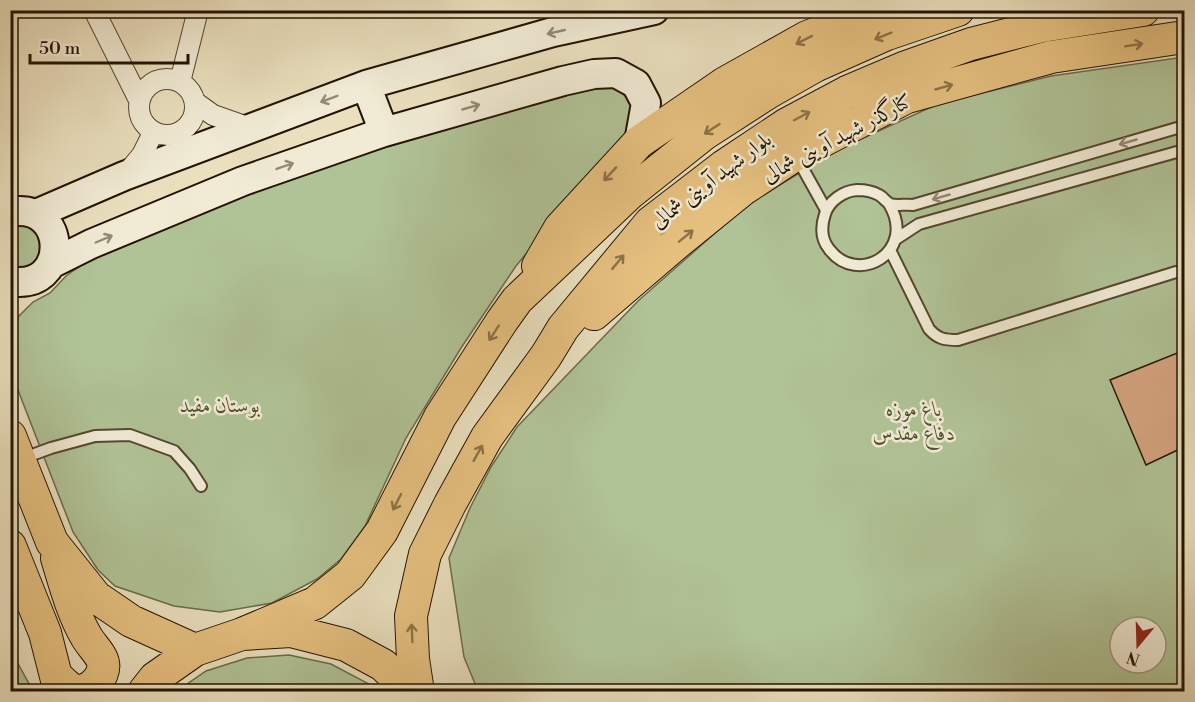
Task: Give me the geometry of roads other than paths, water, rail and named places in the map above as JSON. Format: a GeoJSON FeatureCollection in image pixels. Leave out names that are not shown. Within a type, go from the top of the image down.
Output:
{"type":"FeatureCollection","features":[{"type":"Feature","properties":{"kind":"main road"},"geometry":{"type":"LineString","coordinates":[[517,300],[560,228],[639,142],[725,83],[807,37],[878,10]]}},
{"type":"Feature","properties":{"kind":"main road","name":"بلوار شهید آوینی شمالی"},"geometry":{"type":"LineString","coordinates":[[242,634],[315,603],[350,575],[382,531],[440,417],[501,321],[517,300],[630,193],[704,134],[769,92],[815,66],[887,34],[958,10]]}},
{"type":"Feature","properties":{"kind":"main road","name":"بلوار شهید آوینی شمالی"},"geometry":{"type":"LineString","coordinates":[[418,692],[413,659],[411,616],[425,554],[487,437],[546,356],[563,328],[650,222],[724,166],[787,124],[848,92],[896,71],[971,44],[1042,26],[1143,10]]}},
{"type":"Feature","properties":{"kind":"main road","name":"کنارگذر شهید آوینی شمالی"},"geometry":{"type":"LineString","coordinates":[[546,356],[672,246],[742,190],[795,155],[907,97],[1051,57],[1185,37]]}},
{"type":"Feature","properties":{"kind":"main road"},"geometry":{"type":"LineString","coordinates":[[10,546],[45,633],[58,684],[73,690],[89,688],[99,680],[103,672],[103,662],[86,636],[70,602],[52,542],[15,448]]}},
{"type":"Feature","properties":{"kind":"main road"},"geometry":{"type":"LineString","coordinates":[[52,542],[96,597],[131,621],[195,650]]}},
{"type":"Feature","properties":{"kind":"main road"},"geometry":{"type":"LineString","coordinates":[[144,692],[155,678],[195,650],[242,634],[291,631],[346,645],[383,665],[411,692]]}},
{"type":"Feature","properties":{"kind":"street"},"geometry":{"type":"LineString","coordinates":[[94,10],[139,100]]}},
{"type":"Feature","properties":{"kind":"street"},"geometry":{"type":"LineString","coordinates":[[180,82],[198,10]]}},
{"type":"Feature","properties":{"kind":"street"},"geometry":{"type":"LineString","coordinates":[[23,213],[366,85],[553,32],[654,10]]}},
{"type":"Feature","properties":{"kind":"street"},"geometry":{"type":"LineString","coordinates":[[31,275],[91,244],[243,181],[384,132],[594,74],[616,73],[636,84],[646,103],[639,142]]}},
{"type":"Feature","properties":{"kind":"street"},"geometry":{"type":"LineString","coordinates":[[168,79],[180,82],[190,90],[195,102],[195,115],[189,126],[178,134],[166,136],[153,133],[144,125],[138,113],[139,100],[145,88],[155,81],[168,79]]}},
{"type":"Feature","properties":{"kind":"street"},"geometry":{"type":"LineString","coordinates":[[366,85],[384,132]]}},
{"type":"Feature","properties":{"kind":"street"},"geometry":{"type":"LineString","coordinates":[[195,102],[213,115],[250,129]]}},
{"type":"Feature","properties":{"kind":"street"},"geometry":{"type":"LineString","coordinates":[[124,176],[142,154],[153,133]]}},
{"type":"Feature","properties":{"kind":"street"},"geometry":{"type":"LineString","coordinates":[[10,304],[31,275],[55,255],[54,236],[44,220],[23,213]]}},
{"type":"Feature","properties":{"kind":"lane"},"geometry":{"type":"LineString","coordinates":[[889,204],[913,205],[1185,126]]}},
{"type":"Feature","properties":{"kind":"lane"},"geometry":{"type":"LineString","coordinates":[[896,239],[919,224],[1185,150]]}},
{"type":"Feature","properties":{"kind":"lane"},"geometry":{"type":"LineString","coordinates":[[795,155],[826,210]]}},
{"type":"Feature","properties":{"kind":"lane"},"geometry":{"type":"LineString","coordinates":[[855,190],[880,195],[889,204],[895,214],[896,239],[882,258],[870,264],[858,265],[835,256],[822,235],[822,222],[833,200],[843,193],[855,190]]}},
{"type":"Feature","properties":{"kind":"lane"},"geometry":{"type":"LineString","coordinates":[[890,250],[928,329],[937,337],[946,340],[958,340],[1176,272]]}},
{"type":"Feature","properties":{"kind":"lane"},"geometry":{"type":"LineString","coordinates":[[15,448],[51,448],[95,436],[130,435],[174,451],[201,486]]}},
{"type":"Feature","properties":{"kind":"park label","name":"بوستان مفید"},"geometry":{"type":"Point","coordinates":[220,405]}},
{"type":"Feature","properties":{"kind":"park label","name":"باغ موزه دفاع مقدس"},"geometry":{"type":"Point","coordinates":[914,421]}}]}
